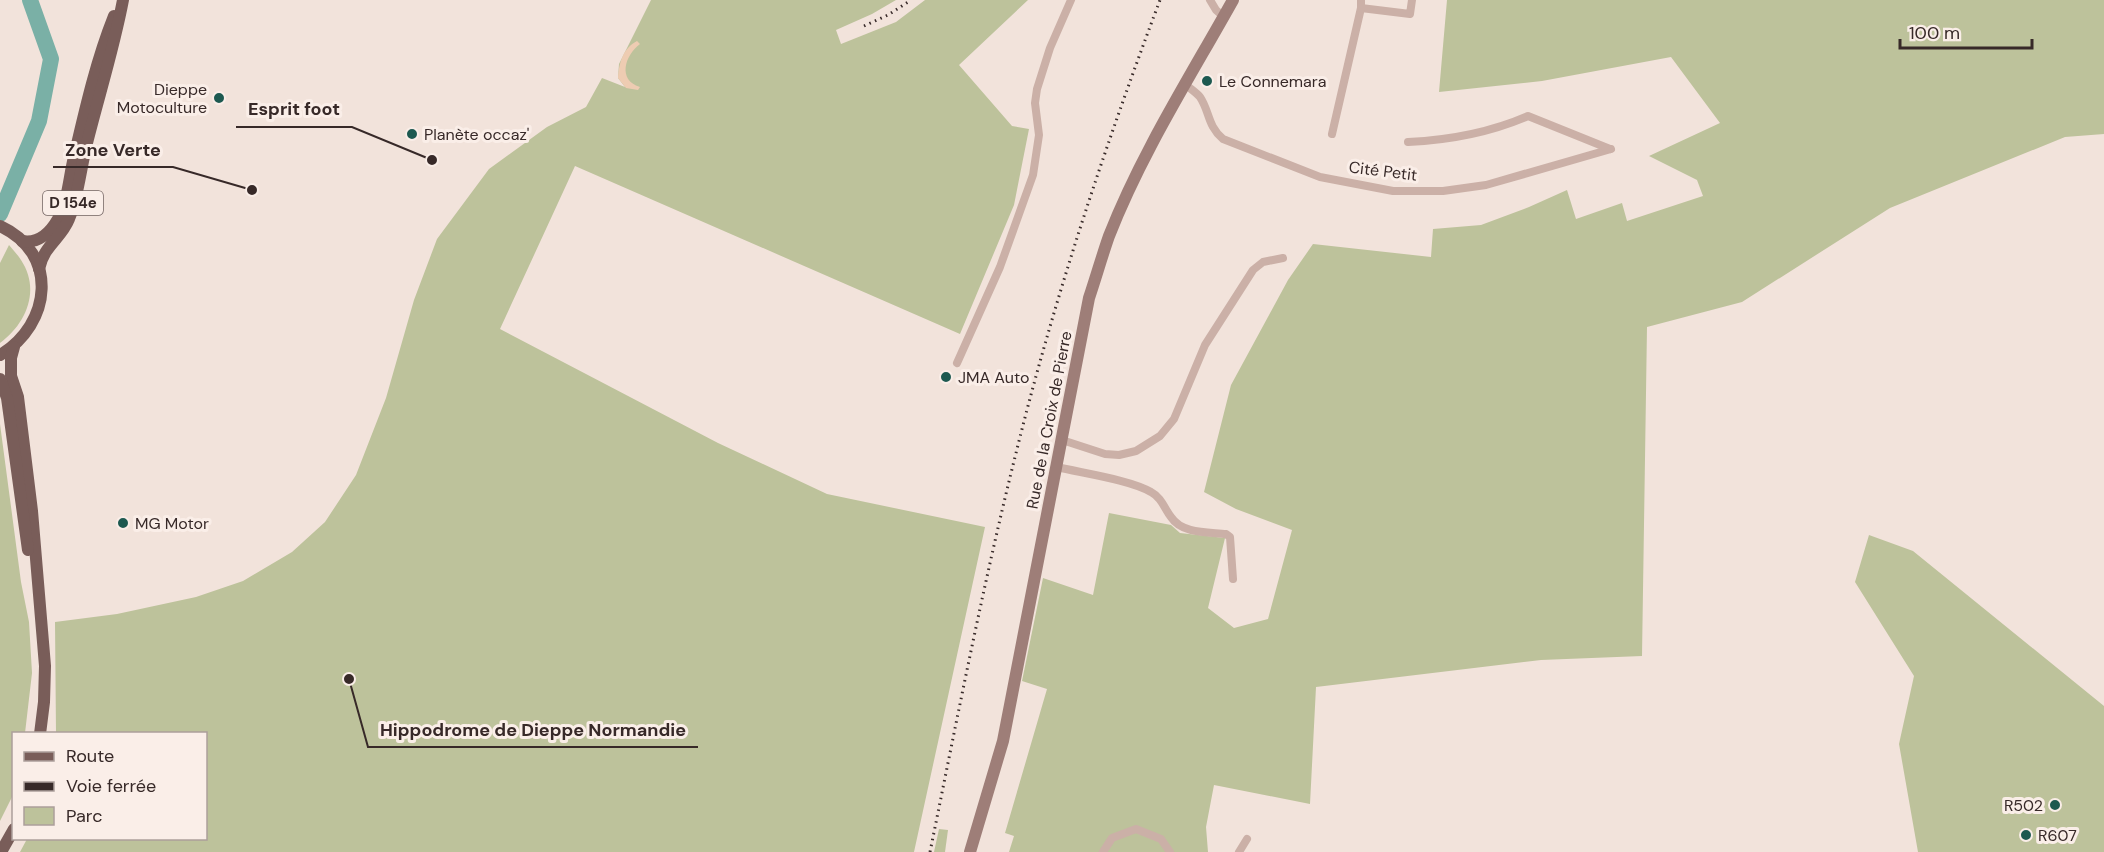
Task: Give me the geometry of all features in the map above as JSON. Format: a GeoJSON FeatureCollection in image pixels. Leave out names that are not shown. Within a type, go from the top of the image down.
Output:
{"type":"FeatureCollection","features":[{"type":"Feature","properties":{"kind":"main road","name":"D 154e"},"geometry":{"type":"LineString","coordinates":[[18,238],[32,243],[40,239],[58,219],[89,95],[108,33],[123,0]]}},
{"type":"Feature","properties":{"kind":"main road","name":"D 154e"},"geometry":{"type":"LineString","coordinates":[[39,269],[42,256],[62,232],[69,218],[123,0]]}},
{"type":"Feature","properties":{"kind":"main road","name":"Rue de la Croix de Pierre"},"geometry":{"type":"LineString","coordinates":[[970,852],[1003,741],[1089,298],[1110,236],[1136,177],[1233,0]]}},
{"type":"Feature","properties":{"kind":"main road"},"geometry":{"type":"LineString","coordinates":[[0,226],[18,238],[31,254],[39,269],[43,293],[40,307],[30,329],[14,347],[0,355]]}},
{"type":"Feature","properties":{"kind":"main road"},"geometry":{"type":"LineString","coordinates":[[14,347],[10,358],[11,376],[18,397],[22,424],[42,622],[45,666],[40,732]]}},
{"type":"Feature","properties":{"kind":"main road"},"geometry":{"type":"LineString","coordinates":[[0,379],[7,398],[25,534],[39,598]]}},
{"type":"Feature","properties":{"kind":"main road"},"geometry":{"type":"LineString","coordinates":[[1,852],[12,833]]}},
{"type":"Feature","properties":{"kind":"street"},"geometry":{"type":"LineString","coordinates":[[957,363],[1000,267],[1033,175],[1039,125],[1035,103],[1037,89],[1050,48],[1071,0]]}},
{"type":"Feature","properties":{"kind":"street"},"geometry":{"type":"LineString","coordinates":[[1210,0],[1224,17]]}},
{"type":"Feature","properties":{"kind":"street"},"geometry":{"type":"LineString","coordinates":[[1332,134],[1361,4],[1410,14],[1412,0]]}},
{"type":"Feature","properties":{"kind":"street","name":"Cité Petit"},"geometry":{"type":"LineString","coordinates":[[1185,84],[1200,97],[1211,125],[1223,139],[1320,177],[1393,191],[1443,191],[1486,185],[1611,149],[1528,116],[1500,128],[1470,136],[1408,142]]}},
{"type":"Feature","properties":{"kind":"street"},"geometry":{"type":"LineString","coordinates":[[1062,440],[1105,454],[1119,455],[1136,451],[1160,436],[1174,419],[1205,345],[1252,270],[1263,262],[1283,258]]}},
{"type":"Feature","properties":{"kind":"street"},"geometry":{"type":"LineString","coordinates":[[1057,467],[1140,487],[1160,499],[1172,519],[1181,527],[1194,531],[1226,534],[1230,537],[1233,579]]}},
{"type":"Feature","properties":{"kind":"street"},"geometry":{"type":"LineString","coordinates":[[1103,852],[1112,838],[1136,829],[1161,839],[1170,852]]}},
{"type":"Feature","properties":{"kind":"street"},"geometry":{"type":"LineString","coordinates":[[1239,852],[1247,839]]}},
{"type":"Feature","properties":{"kind":"green space"},"geometry":{"type":"Polygon","coordinates":[[[651,0],[896,0],[836,30],[841,44],[896,22],[925,0],[1028,0],[959,65],[1012,126],[1029,129],[1014,205],[960,334],[575,166],[500,329],[718,443],[827,494],[985,527],[914,852],[20,852],[26,840],[207,840],[207,732],[56,732],[55,622],[117,614],[196,597],[243,581],[292,552],[325,522],[356,475],[386,398],[414,300],[437,239],[489,169],[547,127],[586,107],[602,78],[625,87],[618,78],[619,64],[651,0]]]}},
{"type":"Feature","properties":{"kind":"green space"},"geometry":{"type":"Polygon","coordinates":[[[1447,0],[2104,0],[2104,134],[2065,137],[1890,208],[1742,302],[1647,327],[1642,656],[1541,660],[1316,687],[1310,804],[1214,785],[1206,827],[1208,852],[1009,852],[1014,836],[1005,833],[1047,689],[1022,681],[1043,578],[1093,595],[1109,513],[1171,525],[1180,533],[1225,538],[1208,608],[1234,628],[1268,619],[1292,530],[1236,509],[1204,492],[1231,385],[1288,280],[1313,244],[1431,257],[1433,229],[1481,225],[1567,190],[1576,219],[1622,203],[1627,221],[1703,196],[1697,180],[1649,156],[1720,123],[1671,57],[1542,81],[1439,92],[1447,0]]]}},
{"type":"Feature","properties":{"kind":"green space"},"geometry":{"type":"Polygon","coordinates":[[[9,245],[27,271],[30,294],[28,306],[17,326],[0,343],[0,263],[9,245]]]}},
{"type":"Feature","properties":{"kind":"green space"},"geometry":{"type":"Polygon","coordinates":[[[0,424],[21,582],[29,622],[32,673],[25,732],[12,732],[12,797],[0,821],[0,424]]]}},
{"type":"Feature","properties":{"kind":"green space"},"geometry":{"type":"Polygon","coordinates":[[[1869,535],[1913,551],[2104,706],[2104,852],[1918,852],[1899,744],[1914,676],[1855,582],[1869,535]]]}},
{"type":"Feature","properties":{"kind":"green space"},"geometry":{"type":"Polygon","coordinates":[[[939,829],[948,830],[945,852],[934,852],[939,829]]]}},
{"type":"Feature","properties":{"kind":"sand"},"geometry":{"type":"Polygon","coordinates":[[[637,41],[640,44],[630,54],[626,73],[633,84],[640,87],[638,90],[626,88],[618,78],[623,56],[628,48],[637,41]]]}},
{"type":"Feature","properties":{"kind":"waterway"},"geometry":{"type":"LineString","coordinates":[[0,214],[39,121],[51,59],[30,0]]}},
{"type":"Feature","properties":{"kind":"railway"},"geometry":{"type":"LineString","coordinates":[[864,26],[888,15],[911,0]]}},
{"type":"Feature","properties":{"kind":"railway"},"geometry":{"type":"LineString","coordinates":[[930,852],[981,602],[1031,395],[1081,225],[1160,0]]}},
{"type":"Feature","properties":{"kind":"place","name":"Le Connemara"},"geometry":{"type":"Point","coordinates":[1207,81]}},
{"type":"Feature","properties":{"kind":"place","name":"Dieppe Motoculture"},"geometry":{"type":"Point","coordinates":[219,98]}},
{"type":"Feature","properties":{"kind":"place","name":"Planète occaz'"},"geometry":{"type":"Point","coordinates":[412,134]}},
{"type":"Feature","properties":{"kind":"place","name":"Esprit foot"},"geometry":{"type":"Point","coordinates":[432,160]}},
{"type":"Feature","properties":{"kind":"place","name":"Zone Verte"},"geometry":{"type":"Point","coordinates":[252,190]}},
{"type":"Feature","properties":{"kind":"place","name":"JMA Auto"},"geometry":{"type":"Point","coordinates":[946,377]}},
{"type":"Feature","properties":{"kind":"place","name":"MG Motor"},"geometry":{"type":"Point","coordinates":[123,523]}},
{"type":"Feature","properties":{"kind":"place","name":"Hippodrome de Dieppe Normandie"},"geometry":{"type":"Point","coordinates":[349,679]}},
{"type":"Feature","properties":{"kind":"place","name":"R502"},"geometry":{"type":"Point","coordinates":[2055,805]}},
{"type":"Feature","properties":{"kind":"place","name":"R607"},"geometry":{"type":"Point","coordinates":[2026,835]}}]}
